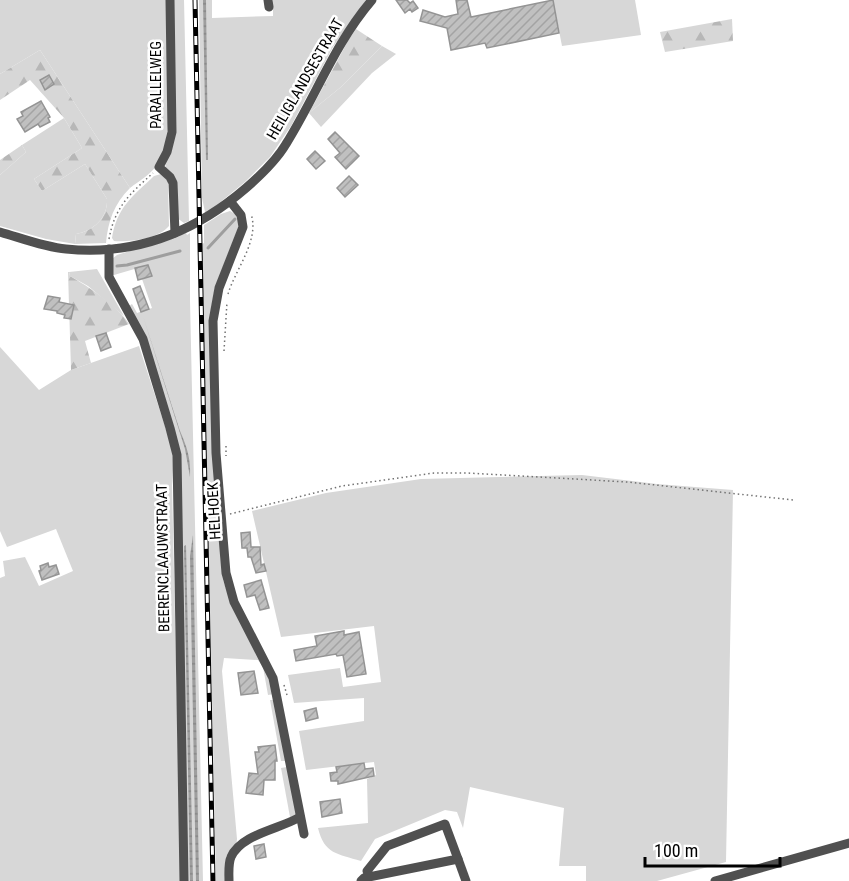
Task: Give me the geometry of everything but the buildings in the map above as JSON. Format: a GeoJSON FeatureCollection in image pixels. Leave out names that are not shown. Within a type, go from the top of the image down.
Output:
{"type":"FeatureCollection","features":[{"type":"Feature","properties":{"kind":"street","name":"PARALLELWEG"},"geometry":{"type":"LineString","coordinates":[[159,166],[167,152],[172,132],[170,0]]}},
{"type":"Feature","properties":{"kind":"street","name":"HEILIGLANDSESTRAAT"},"geometry":{"type":"LineString","coordinates":[[0,232],[66,249],[109,249],[140,244],[199,223],[260,176],[284,147],[340,45],[372,0]]}},
{"type":"Feature","properties":{"kind":"street"},"geometry":{"type":"LineString","coordinates":[[159,166],[173,183],[175,233]]}},
{"type":"Feature","properties":{"kind":"street","name":"HELHOEK"},"geometry":{"type":"LineString","coordinates":[[230,201],[241,215],[243,227],[219,288],[213,321],[216,453],[226,573],[234,602],[273,678],[304,834]]}},
{"type":"Feature","properties":{"kind":"street","name":"BEERENCLAAUWSTRAAT"},"geometry":{"type":"LineString","coordinates":[[109,249],[109,277],[143,339],[177,455],[184,881]]}},
{"type":"Feature","properties":{"kind":"street"},"geometry":{"type":"LineString","coordinates":[[229,881],[231,856],[241,845],[259,834],[289,824],[300,817]]}},
{"type":"Feature","properties":{"kind":"street"},"geometry":{"type":"LineString","coordinates":[[368,871],[387,846],[445,824],[466,881]]}},
{"type":"Feature","properties":{"kind":"street"},"geometry":{"type":"LineString","coordinates":[[715,881],[849,843]]}},
{"type":"Feature","properties":{"kind":"street"},"geometry":{"type":"LineString","coordinates":[[362,881],[364,878],[458,859]]}},
{"type":"Feature","properties":{"kind":"path"},"geometry":{"type":"LineString","coordinates":[[109,249],[113,222],[120,206],[159,166]]}},
{"type":"Feature","properties":{"kind":"path"},"geometry":{"type":"LineString","coordinates":[[224,357],[227,297],[251,238],[253,225],[250,213]]}},
{"type":"Feature","properties":{"kind":"path"},"geometry":{"type":"LineString","coordinates":[[225,438],[226,459]]}},
{"type":"Feature","properties":{"kind":"path","name":"HELHOEK"},"geometry":{"type":"LineString","coordinates":[[229,520],[229,514],[342,486],[434,473],[478,473],[628,482],[793,500]]}},
{"type":"Feature","properties":{"kind":"path"},"geometry":{"type":"LineString","coordinates":[[282,679],[287,698]]}},
{"type":"Feature","properties":{"kind":"green space"},"geometry":{"type":"Polygon","coordinates":[[[0,0],[167,0],[170,85],[164,150],[158,164],[130,188],[40,50],[0,74],[0,0]]]}},
{"type":"Feature","properties":{"kind":"green space"},"geometry":{"type":"Polygon","coordinates":[[[172,0],[184,0],[189,221],[184,223],[177,218],[165,163],[172,144],[172,0]]]}},
{"type":"Feature","properties":{"kind":"green space"},"geometry":{"type":"Polygon","coordinates":[[[199,0],[212,0],[212,18],[273,16],[273,0],[366,0],[333,47],[291,126],[270,157],[245,182],[207,213],[202,198],[199,0]]]}},
{"type":"Feature","properties":{"kind":"green space"},"geometry":{"type":"Polygon","coordinates":[[[553,0],[635,0],[641,35],[562,46],[553,0]]]}},
{"type":"Feature","properties":{"kind":"green space"},"geometry":{"type":"Polygon","coordinates":[[[732,19],[733,41],[665,52],[660,32],[732,19]]]}},
{"type":"Feature","properties":{"kind":"green space"},"geometry":{"type":"Polygon","coordinates":[[[356,29],[382,46],[341,87],[309,113],[349,39],[356,29]]]}},
{"type":"Feature","properties":{"kind":"green space"},"geometry":{"type":"Polygon","coordinates":[[[382,46],[396,54],[372,73],[321,127],[309,113],[341,87],[382,46]]]}},
{"type":"Feature","properties":{"kind":"green space"},"geometry":{"type":"Polygon","coordinates":[[[40,50],[130,188],[113,213],[106,243],[75,244],[76,234],[94,227],[102,218],[107,206],[107,199],[85,164],[42,191],[34,179],[82,148],[64,118],[30,80],[0,100],[0,74],[40,50]]]}},
{"type":"Feature","properties":{"kind":"green space"},"geometry":{"type":"Polygon","coordinates":[[[64,118],[82,148],[34,179],[42,191],[85,164],[107,199],[102,218],[94,227],[76,234],[75,244],[46,239],[0,226],[0,175],[26,152],[22,145],[64,118]]]}},
{"type":"Feature","properties":{"kind":"green space"},"geometry":{"type":"Polygon","coordinates":[[[22,145],[26,152],[0,175],[0,160],[22,145]]]}},
{"type":"Feature","properties":{"kind":"green space"},"geometry":{"type":"Polygon","coordinates":[[[161,174],[168,181],[169,226],[151,237],[114,241],[112,238],[114,227],[122,210],[154,176],[161,174]]]}},
{"type":"Feature","properties":{"kind":"green space"},"geometry":{"type":"Polygon","coordinates":[[[230,211],[237,215],[240,223],[215,287],[210,315],[221,564],[223,580],[232,606],[264,665],[274,694],[268,695],[263,667],[258,660],[224,658],[222,671],[237,839],[236,847],[226,856],[226,881],[216,881],[202,244],[204,243],[204,225],[230,211]]]}},
{"type":"Feature","properties":{"kind":"green space"},"geometry":{"type":"Polygon","coordinates":[[[186,233],[187,235],[190,233],[203,881],[187,881],[180,464],[129,306],[132,304],[137,313],[152,308],[142,279],[151,276],[148,265],[111,274],[112,259],[117,255],[186,233]]]}},
{"type":"Feature","properties":{"kind":"green space"},"geometry":{"type":"Polygon","coordinates":[[[97,269],[124,316],[88,286],[70,276],[69,272],[97,269]]]}},
{"type":"Feature","properties":{"kind":"green space"},"geometry":{"type":"Polygon","coordinates":[[[68,272],[70,276],[111,304],[129,324],[85,341],[91,363],[71,370],[68,272]]]}},
{"type":"Feature","properties":{"kind":"green space"},"geometry":{"type":"Polygon","coordinates":[[[139,346],[174,454],[172,485],[181,881],[0,881],[0,578],[5,576],[3,561],[25,557],[39,586],[73,571],[56,529],[7,547],[0,531],[0,347],[39,390],[71,370],[139,346]]]}},
{"type":"Feature","properties":{"kind":"green space"},"geometry":{"type":"Polygon","coordinates":[[[582,475],[733,490],[726,862],[657,881],[586,881],[586,866],[559,866],[564,808],[470,787],[463,828],[457,812],[445,810],[375,839],[361,861],[333,852],[324,843],[318,828],[368,823],[367,779],[376,775],[374,762],[306,770],[299,731],[364,721],[364,698],[294,703],[288,675],[340,668],[343,687],[381,682],[374,626],[281,637],[252,511],[326,493],[421,479],[582,475]]]}},
{"type":"Feature","properties":{"kind":"green space"},"geometry":{"type":"Polygon","coordinates":[[[270,700],[275,700],[286,761],[281,761],[270,700]]]}},
{"type":"Feature","properties":{"kind":"green space"},"geometry":{"type":"Polygon","coordinates":[[[287,767],[297,815],[290,817],[281,768],[287,767]]]}},
{"type":"Feature","properties":{"kind":"shaded area"},"geometry":{"type":"Polygon","coordinates":[[[203,0],[206,0],[208,160],[206,160],[203,0]]]}},
{"type":"Feature","properties":{"kind":"shaded area"},"geometry":{"type":"Polygon","coordinates":[[[143,316],[187,448],[190,477],[185,449],[143,316]]]}},
{"type":"Feature","properties":{"kind":"shaded area"},"geometry":{"type":"Polygon","coordinates":[[[193,535],[199,881],[196,881],[190,556],[193,535]]]}},
{"type":"Feature","properties":{"kind":"shaded area"},"geometry":{"type":"Polygon","coordinates":[[[186,545],[193,881],[190,881],[184,546],[186,545]]]}},
{"type":"Feature","properties":{"kind":"waterway"},"geometry":{"type":"LineString","coordinates":[[208,248],[235,219]]}},
{"type":"Feature","properties":{"kind":"waterway"},"geometry":{"type":"LineString","coordinates":[[117,266],[180,251]]}},
{"type":"Feature","properties":{"kind":"railway"},"geometry":{"type":"LineString","coordinates":[[195,0],[213,881]]}}]}
